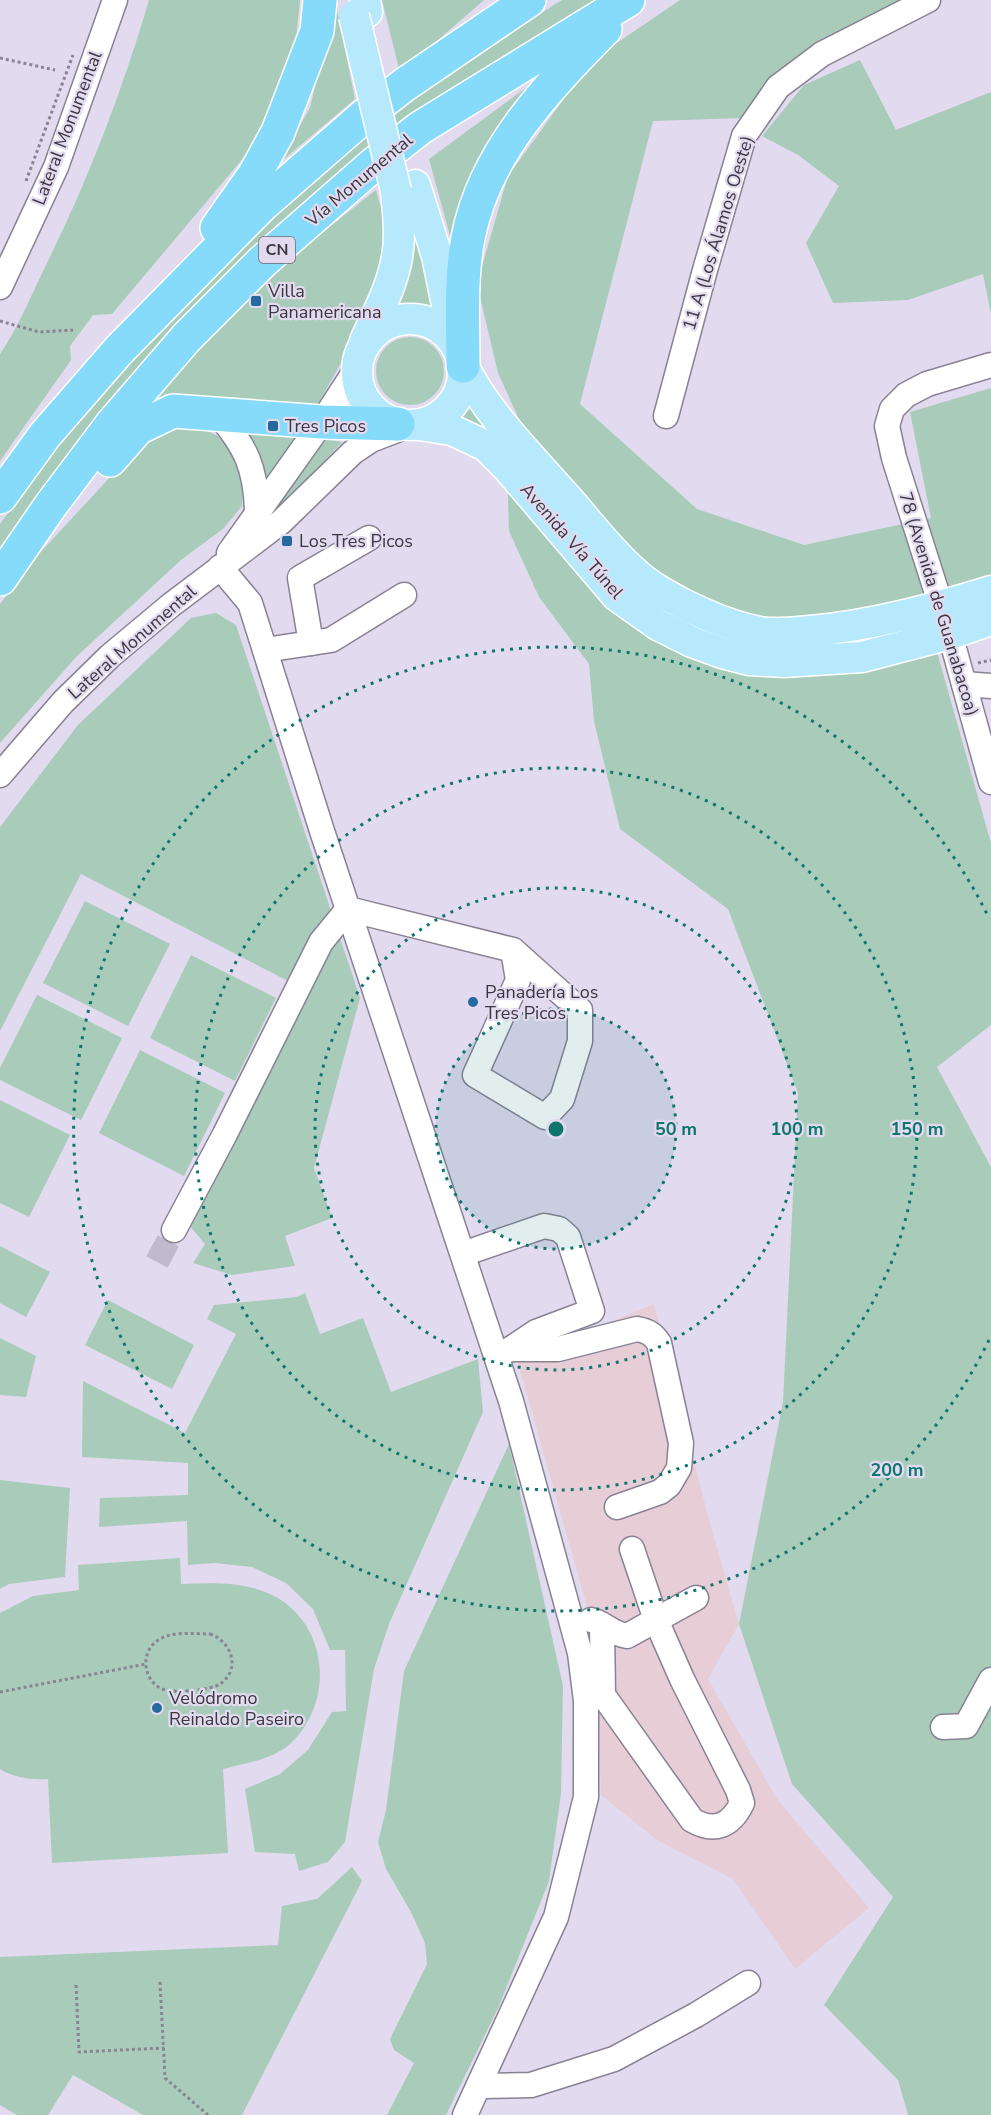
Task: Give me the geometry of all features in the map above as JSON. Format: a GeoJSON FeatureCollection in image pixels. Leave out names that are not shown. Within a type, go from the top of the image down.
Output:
{"type":"FeatureCollection","features":[{"type":"Feature","properties":{"kind":"highway"},"geometry":{"type":"LineString","coordinates":[[144,324],[202,249],[255,174],[278,132],[317,31],[320,0]]}},
{"type":"Feature","properties":{"kind":"highway"},"geometry":{"type":"LineString","coordinates":[[404,85],[499,0]]}},
{"type":"Feature","properties":{"kind":"highway","name":"CN"},"geometry":{"type":"LineString","coordinates":[[0,497],[45,435],[144,324],[262,205],[363,117],[404,85],[529,0]]}},
{"type":"Feature","properties":{"kind":"highway","name":"Vía Monumental"},"geometry":{"type":"LineString","coordinates":[[0,580],[51,505],[112,424],[187,337],[262,262],[374,164],[420,128],[628,0]]}},
{"type":"Feature","properties":{"kind":"highway"},"geometry":{"type":"LineString","coordinates":[[459,354],[468,237],[477,206],[491,174],[509,141],[548,89],[608,27],[640,0]]}},
{"type":"Feature","properties":{"kind":"highway"},"geometry":{"type":"LineString","coordinates":[[0,580],[138,428],[173,411],[322,422],[409,425]]}},
{"type":"Feature","properties":{"kind":"main road","name":"Avenida Vía Túnel"},"geometry":{"type":"LineString","coordinates":[[359,7],[406,188],[437,256],[459,354],[472,383],[531,458],[633,572],[651,586],[704,614],[739,627],[762,632],[788,633],[839,629],[941,606],[991,591]]}},
{"type":"Feature","properties":{"kind":"main road","name":"Avenida Vía Túnel"},"geometry":{"type":"LineString","coordinates":[[360,357],[389,288],[397,256],[399,224],[406,188]]}},
{"type":"Feature","properties":{"kind":"main road"},"geometry":{"type":"LineString","coordinates":[[408,318],[426,320],[442,329],[459,354],[464,376],[459,393],[450,408],[436,418],[409,425],[384,418],[372,409],[363,397],[358,383],[360,357],[374,333],[390,323],[408,318]]}},
{"type":"Feature","properties":{"kind":"main road","name":"Avenida Vía Túnel"},"geometry":{"type":"LineString","coordinates":[[409,425],[452,430],[470,436],[486,446],[507,467],[617,596],[658,625],[722,654],[749,660],[784,662],[862,657],[950,634],[991,620]]}},
{"type":"Feature","properties":{"kind":"street","name":"Lateral Monumental"},"geometry":{"type":"LineString","coordinates":[[0,287],[56,167],[115,0]]}},
{"type":"Feature","properties":{"kind":"street","name":"11 A (Los Álamos Oeste)"},"geometry":{"type":"LineString","coordinates":[[666,416],[744,136],[778,87],[822,54],[928,0]]}},
{"type":"Feature","properties":{"kind":"street","name":"Lateral Monumental"},"geometry":{"type":"LineString","coordinates":[[219,567],[322,422],[360,357]]}},
{"type":"Feature","properties":{"kind":"street","name":"78 (Avenida de Guanabacoa)"},"geometry":{"type":"LineString","coordinates":[[991,365],[927,384],[906,395],[891,409],[887,426],[894,458],[950,634],[991,782]]}},
{"type":"Feature","properties":{"kind":"street"},"geometry":{"type":"LineString","coordinates":[[218,414],[234,433],[251,462],[257,489],[257,512]]}},
{"type":"Feature","properties":{"kind":"street","name":"Lateral Monumental"},"geometry":{"type":"LineString","coordinates":[[0,775],[63,702],[110,656],[219,567],[280,522],[353,452],[370,440],[409,425]]}},
{"type":"Feature","properties":{"kind":"street"},"geometry":{"type":"LineString","coordinates":[[311,643],[300,578],[369,538]]}},
{"type":"Feature","properties":{"kind":"street"},"geometry":{"type":"LineString","coordinates":[[219,567],[250,603],[348,909],[463,1254],[504,1353],[522,1437],[580,1653],[586,1701],[586,1797],[556,1917],[465,2115]]}},
{"type":"Feature","properties":{"kind":"street"},"geometry":{"type":"LineString","coordinates":[[265,650],[331,640],[404,595]]}},
{"type":"Feature","properties":{"kind":"street"},"geometry":{"type":"LineString","coordinates":[[964,684],[991,686]]}},
{"type":"Feature","properties":{"kind":"street"},"geometry":{"type":"LineString","coordinates":[[348,909],[513,950],[580,1010],[580,1041],[561,1099],[545,1117],[475,1075],[518,980],[513,950]]}},
{"type":"Feature","properties":{"kind":"street"},"geometry":{"type":"LineString","coordinates":[[174,1230],[321,942],[348,909]]}},
{"type":"Feature","properties":{"kind":"street"},"geometry":{"type":"LineString","coordinates":[[463,1254],[544,1226],[559,1229],[568,1238],[592,1311],[536,1332],[504,1353]]}},
{"type":"Feature","properties":{"kind":"street"},"geometry":{"type":"LineString","coordinates":[[504,1353],[558,1349],[637,1329],[646,1330],[654,1335],[659,1343],[681,1443],[679,1468],[669,1485],[660,1492],[618,1507]]}},
{"type":"Feature","properties":{"kind":"street"},"geometry":{"type":"LineString","coordinates":[[602,1626],[603,1695],[692,1820],[702,1826],[712,1827],[727,1823],[742,1803],[740,1797],[682,1679],[656,1620],[632,1549]]}},
{"type":"Feature","properties":{"kind":"street"},"geometry":{"type":"LineString","coordinates":[[571,1618],[596,1621],[616,1634],[627,1636],[696,1598]]}},
{"type":"Feature","properties":{"kind":"street"},"geometry":{"type":"LineString","coordinates":[[943,1727],[966,1726],[991,1680]]}},
{"type":"Feature","properties":{"kind":"street"},"geometry":{"type":"LineString","coordinates":[[480,2086],[531,2085],[614,2060],[696,2015],[748,1983]]}},
{"type":"Feature","properties":{"kind":"path"},"geometry":{"type":"LineString","coordinates":[[22,190],[76,45]]}},
{"type":"Feature","properties":{"kind":"path"},"geometry":{"type":"LineString","coordinates":[[0,58],[55,70]]}},
{"type":"Feature","properties":{"kind":"path"},"geometry":{"type":"LineString","coordinates":[[0,321],[39,332],[73,330]]}},
{"type":"Feature","properties":{"kind":"path"},"geometry":{"type":"LineString","coordinates":[[210,1634],[219,1637],[230,1650],[232,1659],[228,1677],[221,1684],[212,1688],[173,1691],[164,1690],[155,1685],[149,1677],[146,1664],[148,1651],[153,1644],[169,1635],[210,1634]]}},
{"type":"Feature","properties":{"kind":"path"},"geometry":{"type":"LineString","coordinates":[[0,1692],[146,1664]]}},
{"type":"Feature","properties":{"kind":"path"},"geometry":{"type":"LineString","coordinates":[[160,1982],[165,2078],[208,2115]]}},
{"type":"Feature","properties":{"kind":"path"},"geometry":{"type":"LineString","coordinates":[[76,1985],[79,2052],[164,2048]]}},
{"type":"Feature","properties":{"kind":"shaded area"},"geometry":{"type":"Polygon","coordinates":[[[654,1304],[708,1516],[739,1624],[708,1679],[777,1799],[869,1908],[795,1969],[733,1879],[657,1840],[601,1795],[595,1634],[517,1360],[654,1304]]]}},
{"type":"Feature","properties":{"kind":"green space"},"geometry":{"type":"Polygon","coordinates":[[[149,0],[300,0],[295,49],[250,150],[112,314],[93,315],[70,346],[71,360],[0,461],[0,354],[24,313],[89,170],[127,69],[149,0]]]}},
{"type":"Feature","properties":{"kind":"green space"},"geometry":{"type":"Polygon","coordinates":[[[335,0],[355,99],[277,165],[310,108],[335,0]]]}},
{"type":"Feature","properties":{"kind":"green space"},"geometry":{"type":"Polygon","coordinates":[[[382,0],[484,0],[400,73],[382,0]]]}},
{"type":"Feature","properties":{"kind":"green space"},"geometry":{"type":"Polygon","coordinates":[[[562,0],[601,0],[416,114],[0,563],[0,524],[82,413],[164,323],[364,132],[461,63],[562,0]]]}},
{"type":"Feature","properties":{"kind":"green space"},"geometry":{"type":"Polygon","coordinates":[[[680,0],[904,0],[803,52],[744,118],[653,121],[580,404],[697,509],[804,545],[931,518],[910,412],[991,388],[991,585],[924,606],[991,843],[991,1025],[937,1067],[991,1167],[991,2115],[908,2115],[898,2080],[824,2005],[893,1897],[792,1784],[739,1624],[783,1402],[798,1093],[728,909],[620,829],[594,721],[589,664],[539,597],[509,531],[507,467],[453,418],[461,411],[467,400],[529,441],[498,373],[477,284],[508,176],[592,60],[680,0]]]}},
{"type":"Feature","properties":{"kind":"green space"},"geometry":{"type":"Polygon","coordinates":[[[860,60],[896,130],[991,92],[991,314],[983,274],[908,300],[833,303],[806,243],[839,186],[798,155],[762,136],[804,85],[860,60]]]}},
{"type":"Feature","properties":{"kind":"green space"},"geometry":{"type":"Polygon","coordinates":[[[534,82],[485,145],[461,202],[452,243],[429,159],[534,82]]]}},
{"type":"Feature","properties":{"kind":"green space"},"geometry":{"type":"Polygon","coordinates":[[[376,190],[383,214],[387,260],[342,361],[317,406],[146,405],[224,324],[303,248],[376,190]]]}},
{"type":"Feature","properties":{"kind":"green space"},"geometry":{"type":"Polygon","coordinates":[[[407,202],[440,313],[416,304],[397,303],[407,202]]]}},
{"type":"Feature","properties":{"kind":"green space"},"geometry":{"type":"Polygon","coordinates":[[[403,337],[417,337],[429,342],[439,352],[444,371],[439,390],[429,400],[417,405],[403,405],[391,400],[381,390],[376,378],[376,364],[381,352],[391,342],[403,337]]]}},
{"type":"Feature","properties":{"kind":"green space"},"geometry":{"type":"Polygon","coordinates":[[[191,423],[218,436],[231,451],[239,467],[243,485],[242,506],[224,528],[181,560],[76,657],[0,743],[0,604],[37,556],[113,474],[145,435],[191,423]]]}},
{"type":"Feature","properties":{"kind":"green space"},"geometry":{"type":"Polygon","coordinates":[[[240,427],[300,434],[266,488],[240,427]]]}},
{"type":"Feature","properties":{"kind":"green space"},"geometry":{"type":"Polygon","coordinates":[[[321,438],[342,442],[257,533],[321,438]]]}},
{"type":"Feature","properties":{"kind":"green space"},"geometry":{"type":"Polygon","coordinates":[[[216,613],[236,625],[360,998],[314,1168],[332,1218],[285,1236],[295,1266],[232,1275],[193,1263],[205,1244],[189,1225],[309,992],[81,874],[0,1031],[0,827],[78,725],[191,618],[216,613]]]}},
{"type":"Feature","properties":{"kind":"green space"},"geometry":{"type":"Polygon","coordinates":[[[85,901],[170,944],[128,1026],[43,983],[85,901]]]}},
{"type":"Feature","properties":{"kind":"green space"},"geometry":{"type":"Polygon","coordinates":[[[191,955],[276,998],[235,1081],[150,1038],[191,955]]]}},
{"type":"Feature","properties":{"kind":"green space"},"geometry":{"type":"Polygon","coordinates":[[[37,995],[122,1038],[81,1120],[0,1080],[0,1068],[37,995]]]}},
{"type":"Feature","properties":{"kind":"green space"},"geometry":{"type":"Polygon","coordinates":[[[140,1050],[225,1093],[184,1176],[99,1133],[140,1050]]]}},
{"type":"Feature","properties":{"kind":"green space"},"geometry":{"type":"Polygon","coordinates":[[[0,1100],[70,1135],[29,1217],[0,1203],[0,1100]]]}},
{"type":"Feature","properties":{"kind":"green space"},"geometry":{"type":"Polygon","coordinates":[[[0,1246],[50,1272],[26,1317],[0,1303],[0,1246]]]}},
{"type":"Feature","properties":{"kind":"green space"},"geometry":{"type":"Polygon","coordinates":[[[305,1293],[320,1334],[363,1318],[391,1392],[478,1359],[483,1412],[389,1624],[374,1669],[345,1842],[328,1862],[299,1871],[295,1854],[255,1852],[245,1789],[280,1774],[308,1750],[332,1712],[346,1711],[345,1650],[330,1650],[313,1609],[286,1583],[252,1567],[215,1563],[188,1565],[187,1521],[99,1527],[100,1498],[188,1495],[188,1463],[82,1457],[83,1381],[185,1433],[236,1334],[207,1319],[214,1305],[297,1297],[305,1293]]]}},
{"type":"Feature","properties":{"kind":"green space"},"geometry":{"type":"Polygon","coordinates":[[[108,1300],[194,1345],[172,1389],[85,1345],[108,1300]]]}},
{"type":"Feature","properties":{"kind":"green space"},"geometry":{"type":"Polygon","coordinates":[[[0,1338],[36,1356],[26,1397],[0,1395],[0,1338]]]}},
{"type":"Feature","properties":{"kind":"green space"},"geometry":{"type":"Polygon","coordinates":[[[509,1444],[563,1686],[561,1793],[549,1881],[499,2006],[446,2115],[387,2115],[414,2063],[394,2050],[390,2039],[427,1964],[425,1943],[411,1912],[386,1869],[378,1842],[386,1810],[404,1671],[509,1444]]]}},
{"type":"Feature","properties":{"kind":"green space"},"geometry":{"type":"Polygon","coordinates":[[[0,1480],[70,1488],[65,1577],[9,1584],[0,1589],[0,1480]]]}},
{"type":"Feature","properties":{"kind":"green space","name":"Velódromo Reinaldo Paseiro"},"geometry":{"type":"Polygon","coordinates":[[[180,1558],[181,1584],[230,1584],[254,1588],[276,1597],[294,1610],[307,1627],[320,1666],[319,1687],[314,1707],[305,1726],[284,1749],[258,1760],[223,1769],[228,1853],[52,1863],[48,1779],[23,1778],[0,1769],[0,1613],[33,1596],[79,1590],[78,1565],[180,1558]]]}},
{"type":"Feature","properties":{"kind":"green space"},"geometry":{"type":"Polygon","coordinates":[[[352,1867],[362,1881],[242,2115],[143,2115],[73,2075],[48,2115],[17,2115],[0,2105],[0,1957],[278,1945],[282,1906],[317,1899],[352,1867]]]}},
{"type":"Feature","properties":{"kind":"tunnel"},"geometry":{"type":"LineString","coordinates":[[157,1262],[174,1230]]}},
{"type":"Feature","properties":{"kind":"place","name":"Villa Panamericana"},"geometry":{"type":"Point","coordinates":[256,301]}},
{"type":"Feature","properties":{"kind":"place","name":"Tres Picos"},"geometry":{"type":"Point","coordinates":[273,426]}},
{"type":"Feature","properties":{"kind":"place","name":"Los Tres Picos"},"geometry":{"type":"Point","coordinates":[287,541]}},
{"type":"Feature","properties":{"kind":"place","name":"Panadería Los Tres Picos"},"geometry":{"type":"Point","coordinates":[473,1002]}},
{"type":"Feature","properties":{"kind":"place","name":"Velódromo Reinaldo Paseiro"},"geometry":{"type":"Point","coordinates":[157,1708]}}]}
